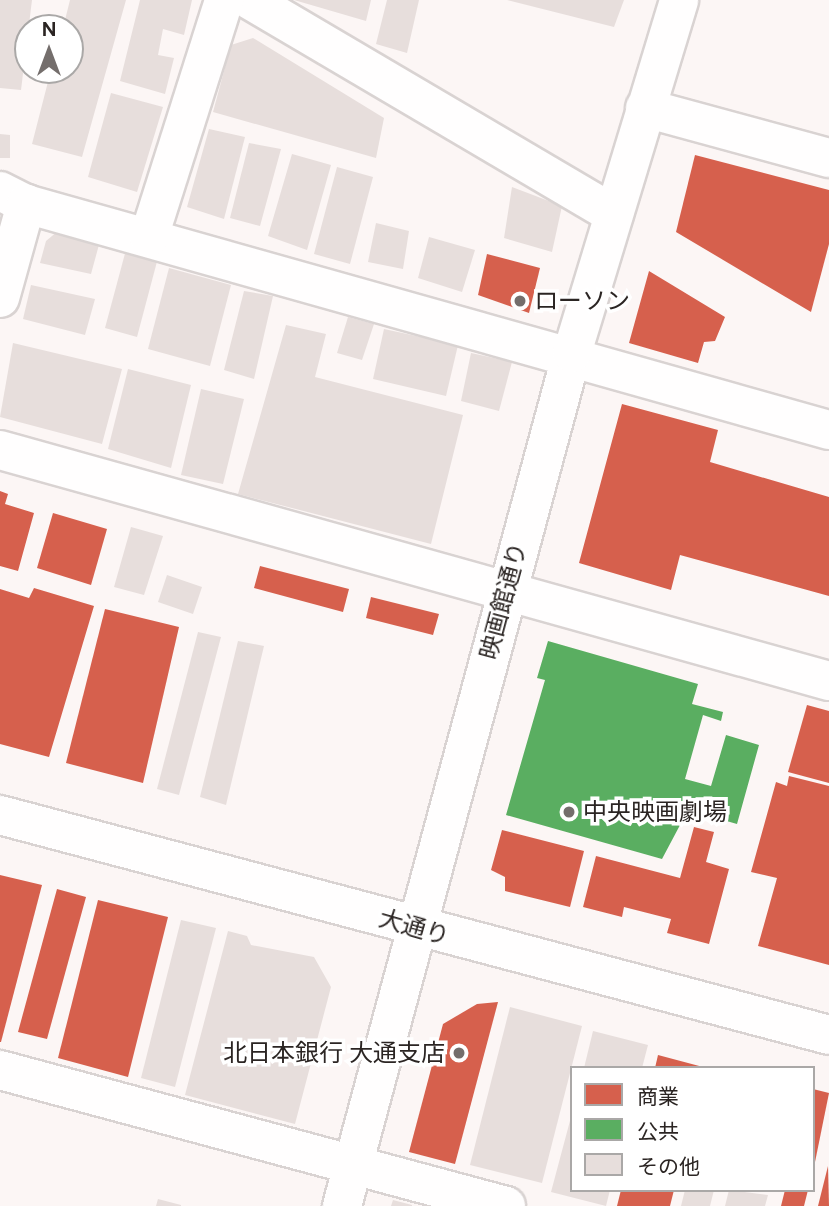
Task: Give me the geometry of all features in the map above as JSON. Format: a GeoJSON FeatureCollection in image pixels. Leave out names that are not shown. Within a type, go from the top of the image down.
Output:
{"type":"FeatureCollection","features":[{"type":"Feature","properties":{"kind":"street"},"geometry":{"type":"LineString","coordinates":[[149,237],[224,0]]}},
{"type":"Feature","properties":{"kind":"street"},"geometry":{"type":"LineString","coordinates":[[250,0],[614,214]]}},
{"type":"Feature","properties":{"kind":"street","name":"映画館通り"},"geometry":{"type":"LineString","coordinates":[[341,1206],[505,592],[572,353],[679,0]]}},
{"type":"Feature","properties":{"kind":"street"},"geometry":{"type":"LineString","coordinates":[[645,108],[829,158]]}},
{"type":"Feature","properties":{"kind":"street"},"geometry":{"type":"LineString","coordinates":[[0,298],[13,198],[572,353],[829,430]]}},
{"type":"Feature","properties":{"kind":"street"},"geometry":{"type":"LineString","coordinates":[[0,450],[829,681]]}},
{"type":"Feature","properties":{"kind":"street","name":"大通り"},"geometry":{"type":"LineString","coordinates":[[0,815],[416,928],[829,1035]]}},
{"type":"Feature","properties":{"kind":"street"},"geometry":{"type":"LineString","coordinates":[[0,1070],[506,1206]]}},
{"type":"Feature","properties":{"kind":"building: 商業"},"geometry":{"type":"Polygon","coordinates":[[[695,155],[829,190],[829,244],[811,312],[676,232],[695,155]]]}},
{"type":"Feature","properties":{"kind":"building: 商業"},"geometry":{"type":"Polygon","coordinates":[[[487,254],[540,268],[529,313],[478,295],[487,254]]]}},
{"type":"Feature","properties":{"kind":"building: 商業"},"geometry":{"type":"Polygon","coordinates":[[[649,271],[725,317],[715,341],[704,342],[698,363],[629,343],[649,271]]]}},
{"type":"Feature","properties":{"kind":"building: 商業"},"geometry":{"type":"Polygon","coordinates":[[[622,404],[718,430],[710,462],[829,497],[829,596],[680,555],[671,590],[579,563],[622,404]]]}},
{"type":"Feature","properties":{"kind":"building: 商業"},"geometry":{"type":"Polygon","coordinates":[[[0,491],[8,494],[5,504],[34,513],[18,571],[0,566],[0,491]]]}},
{"type":"Feature","properties":{"kind":"building: 商業"},"geometry":{"type":"Polygon","coordinates":[[[53,513],[107,529],[91,585],[37,568],[53,513]]]}},
{"type":"Feature","properties":{"kind":"building: 商業"},"geometry":{"type":"Polygon","coordinates":[[[260,566],[349,589],[343,612],[254,588],[260,566]]]}},
{"type":"Feature","properties":{"kind":"building: 商業"},"geometry":{"type":"Polygon","coordinates":[[[34,588],[94,606],[49,757],[0,744],[0,589],[29,598],[34,588]]]}},
{"type":"Feature","properties":{"kind":"building: 商業"},"geometry":{"type":"Polygon","coordinates":[[[371,597],[439,614],[433,635],[366,618],[371,597]]]}},
{"type":"Feature","properties":{"kind":"building: 商業"},"geometry":{"type":"Polygon","coordinates":[[[105,609],[179,627],[143,783],[66,763],[105,609]]]}},
{"type":"Feature","properties":{"kind":"building: 商業"},"geometry":{"type":"Polygon","coordinates":[[[807,705],[829,711],[829,783],[788,772],[807,705]]]}},
{"type":"Feature","properties":{"kind":"building: 商業"},"geometry":{"type":"Polygon","coordinates":[[[789,776],[829,786],[829,965],[758,946],[777,878],[751,872],[776,782],[787,786],[789,776]]]}},
{"type":"Feature","properties":{"kind":"building: 商業"},"geometry":{"type":"Polygon","coordinates":[[[694,827],[714,832],[706,862],[729,869],[709,944],[667,933],[671,919],[624,907],[622,917],[583,907],[596,856],[680,878],[694,827]]]}},
{"type":"Feature","properties":{"kind":"building: 商業"},"geometry":{"type":"Polygon","coordinates":[[[502,830],[584,851],[570,907],[505,891],[505,877],[491,870],[502,830]]]}},
{"type":"Feature","properties":{"kind":"building: 商業"},"geometry":{"type":"Polygon","coordinates":[[[0,875],[42,885],[1,1042],[0,1042],[0,875]]]}},
{"type":"Feature","properties":{"kind":"building: 商業"},"geometry":{"type":"Polygon","coordinates":[[[57,889],[86,897],[47,1039],[18,1032],[57,889]]]}},
{"type":"Feature","properties":{"kind":"building: 商業"},"geometry":{"type":"Polygon","coordinates":[[[98,900],[168,917],[128,1077],[58,1058],[98,900]]]}},
{"type":"Feature","properties":{"kind":"building: 商業"},"geometry":{"type":"Polygon","coordinates":[[[498,1002],[455,1164],[409,1152],[443,1024],[477,1004],[498,1002]]]}},
{"type":"Feature","properties":{"kind":"building: 商業"},"geometry":{"type":"Polygon","coordinates":[[[658,1055],[699,1066],[655,1066],[658,1055]]]}},
{"type":"Feature","properties":{"kind":"building: 商業"},"geometry":{"type":"Polygon","coordinates":[[[815,1090],[829,1093],[815,1162],[815,1090]]]}},
{"type":"Feature","properties":{"kind":"building: 商業"},"geometry":{"type":"Polygon","coordinates":[[[828,1166],[829,1206],[818,1206],[828,1166]]]}},
{"type":"Feature","properties":{"kind":"building: 商業"},"geometry":{"type":"Polygon","coordinates":[[[620,1192],[674,1192],[670,1206],[617,1206],[620,1192]]]}},
{"type":"Feature","properties":{"kind":"building: 商業"},"geometry":{"type":"Polygon","coordinates":[[[784,1192],[808,1192],[804,1206],[781,1206],[784,1192]]]}},
{"type":"Feature","properties":{"kind":"building: 公共"},"geometry":{"type":"Polygon","coordinates":[[[548,641],[698,684],[692,704],[723,712],[721,721],[703,715],[685,779],[711,786],[726,735],[759,745],[737,824],[688,810],[662,859],[506,815],[545,680],[537,678],[548,641]]]}},
{"type":"Feature","properties":{"kind":"building: その他"},"geometry":{"type":"Polygon","coordinates":[[[0,0],[32,0],[30,14],[14,14],[14,84],[22,84],[21,90],[0,88],[0,0]]]}},
{"type":"Feature","properties":{"kind":"building: その他"},"geometry":{"type":"Polygon","coordinates":[[[70,0],[126,0],[82,157],[32,144],[47,84],[84,84],[84,14],[66,14],[70,0]]]}},
{"type":"Feature","properties":{"kind":"building: その他"},"geometry":{"type":"Polygon","coordinates":[[[140,0],[192,0],[184,35],[163,29],[158,55],[174,58],[165,94],[120,81],[140,0]]]}},
{"type":"Feature","properties":{"kind":"building: その他"},"geometry":{"type":"Polygon","coordinates":[[[294,0],[371,0],[366,21],[294,0]]]}},
{"type":"Feature","properties":{"kind":"building: その他"},"geometry":{"type":"Polygon","coordinates":[[[387,0],[419,0],[407,53],[376,44],[387,0]]]}},
{"type":"Feature","properties":{"kind":"building: その他"},"geometry":{"type":"Polygon","coordinates":[[[507,0],[624,0],[614,27],[507,0]]]}},
{"type":"Feature","properties":{"kind":"building: その他"},"geometry":{"type":"Polygon","coordinates":[[[253,38],[384,118],[376,158],[213,112],[231,45],[253,38]]]}},
{"type":"Feature","properties":{"kind":"building: その他"},"geometry":{"type":"Polygon","coordinates":[[[111,93],[163,107],[137,192],[88,177],[111,93]]]}},
{"type":"Feature","properties":{"kind":"building: その他"},"geometry":{"type":"Polygon","coordinates":[[[209,129],[245,137],[224,219],[187,207],[209,129]]]}},
{"type":"Feature","properties":{"kind":"building: その他"},"geometry":{"type":"Polygon","coordinates":[[[0,134],[10,135],[10,158],[0,158],[0,134]]]}},
{"type":"Feature","properties":{"kind":"building: その他"},"geometry":{"type":"Polygon","coordinates":[[[249,143],[281,149],[260,226],[230,218],[249,143]]]}},
{"type":"Feature","properties":{"kind":"building: その他"},"geometry":{"type":"Polygon","coordinates":[[[292,154],[331,165],[307,250],[268,236],[292,154]]]}},
{"type":"Feature","properties":{"kind":"building: その他"},"geometry":{"type":"Polygon","coordinates":[[[337,167],[373,177],[350,264],[314,254],[337,167]]]}},
{"type":"Feature","properties":{"kind":"building: その他"},"geometry":{"type":"Polygon","coordinates":[[[512,187],[562,206],[552,252],[504,238],[512,187]]]}},
{"type":"Feature","properties":{"kind":"building: その他"},"geometry":{"type":"Polygon","coordinates":[[[376,223],[409,231],[403,269],[368,262],[376,223]]]}},
{"type":"Feature","properties":{"kind":"building: その他"},"geometry":{"type":"Polygon","coordinates":[[[58,231],[100,241],[91,274],[40,263],[46,241],[58,231]]]}},
{"type":"Feature","properties":{"kind":"building: その他"},"geometry":{"type":"Polygon","coordinates":[[[429,237],[475,250],[462,292],[418,278],[429,237]]]}},
{"type":"Feature","properties":{"kind":"building: その他"},"geometry":{"type":"Polygon","coordinates":[[[127,246],[159,254],[137,337],[105,328],[127,246]]]}},
{"type":"Feature","properties":{"kind":"building: その他"},"geometry":{"type":"Polygon","coordinates":[[[169,268],[231,285],[210,366],[148,349],[169,268]]]}},
{"type":"Feature","properties":{"kind":"building: その他"},"geometry":{"type":"Polygon","coordinates":[[[31,285],[95,299],[85,335],[23,319],[31,285]]]}},
{"type":"Feature","properties":{"kind":"building: その他"},"geometry":{"type":"Polygon","coordinates":[[[244,291],[273,296],[254,379],[224,370],[244,291]]]}},
{"type":"Feature","properties":{"kind":"building: その他"},"geometry":{"type":"Polygon","coordinates":[[[348,317],[374,324],[362,360],[337,353],[348,317]]]}},
{"type":"Feature","properties":{"kind":"building: その他"},"geometry":{"type":"Polygon","coordinates":[[[286,325],[326,334],[315,377],[463,415],[431,544],[238,494],[286,325]]]}},
{"type":"Feature","properties":{"kind":"building: その他"},"geometry":{"type":"Polygon","coordinates":[[[384,329],[458,345],[446,396],[373,379],[384,329]]]}},
{"type":"Feature","properties":{"kind":"building: その他"},"geometry":{"type":"Polygon","coordinates":[[[13,343],[122,369],[102,444],[0,417],[13,343]]]}},
{"type":"Feature","properties":{"kind":"building: その他"},"geometry":{"type":"Polygon","coordinates":[[[471,353],[512,362],[499,411],[461,401],[471,353]]]}},
{"type":"Feature","properties":{"kind":"building: その他"},"geometry":{"type":"Polygon","coordinates":[[[128,369],[191,385],[171,468],[108,449],[128,369]]]}},
{"type":"Feature","properties":{"kind":"building: その他"},"geometry":{"type":"Polygon","coordinates":[[[201,389],[244,399],[223,484],[181,475],[201,389]]]}},
{"type":"Feature","properties":{"kind":"building: その他"},"geometry":{"type":"Polygon","coordinates":[[[131,527],[163,536],[144,595],[114,587],[131,527]]]}},
{"type":"Feature","properties":{"kind":"building: その他"},"geometry":{"type":"Polygon","coordinates":[[[167,575],[202,587],[193,614],[158,602],[167,575]]]}},
{"type":"Feature","properties":{"kind":"building: その他"},"geometry":{"type":"Polygon","coordinates":[[[198,632],[221,637],[179,795],[157,789],[198,632]]]}},
{"type":"Feature","properties":{"kind":"building: その他"},"geometry":{"type":"Polygon","coordinates":[[[238,641],[264,646],[226,805],[200,797],[238,641]]]}},
{"type":"Feature","properties":{"kind":"building: その他"},"geometry":{"type":"Polygon","coordinates":[[[181,920],[216,928],[175,1087],[141,1078],[181,920]]]}},
{"type":"Feature","properties":{"kind":"building: その他"},"geometry":{"type":"Polygon","coordinates":[[[228,931],[247,936],[251,945],[314,957],[331,987],[295,1124],[185,1095],[228,931]]]}},
{"type":"Feature","properties":{"kind":"building: その他"},"geometry":{"type":"Polygon","coordinates":[[[510,1007],[582,1026],[542,1183],[470,1165],[510,1007]]]}},
{"type":"Feature","properties":{"kind":"building: その他"},"geometry":{"type":"Polygon","coordinates":[[[593,1031],[648,1045],[643,1066],[584,1066],[593,1031]]]}},
{"type":"Feature","properties":{"kind":"building: その他"},"geometry":{"type":"Polygon","coordinates":[[[570,1121],[570,1192],[610,1192],[606,1206],[551,1192],[570,1121]]]}},
{"type":"Feature","properties":{"kind":"building: その他"},"geometry":{"type":"Polygon","coordinates":[[[684,1192],[714,1192],[710,1206],[681,1206],[684,1192]]]}},
{"type":"Feature","properties":{"kind":"building: その他"},"geometry":{"type":"Polygon","coordinates":[[[728,1192],[768,1195],[765,1206],[725,1206],[728,1192]]]}},
{"type":"Feature","properties":{"kind":"building: その他"},"geometry":{"type":"Polygon","coordinates":[[[158,1199],[181,1205],[181,1206],[156,1206],[158,1199]]]}},
{"type":"Feature","properties":{"kind":"building: その他"},"geometry":{"type":"Polygon","coordinates":[[[393,1200],[412,1205],[412,1206],[391,1206],[393,1200]]]}},
{"type":"Feature","properties":{"kind":"place","name":"ローソン"},"geometry":{"type":"Point","coordinates":[520,301]}},
{"type":"Feature","properties":{"kind":"place","name":"中央映画劇場"},"geometry":{"type":"Point","coordinates":[569,812]}},
{"type":"Feature","properties":{"kind":"place","name":"北日本銀行 大通支店"},"geometry":{"type":"Point","coordinates":[459,1053]}}]}
